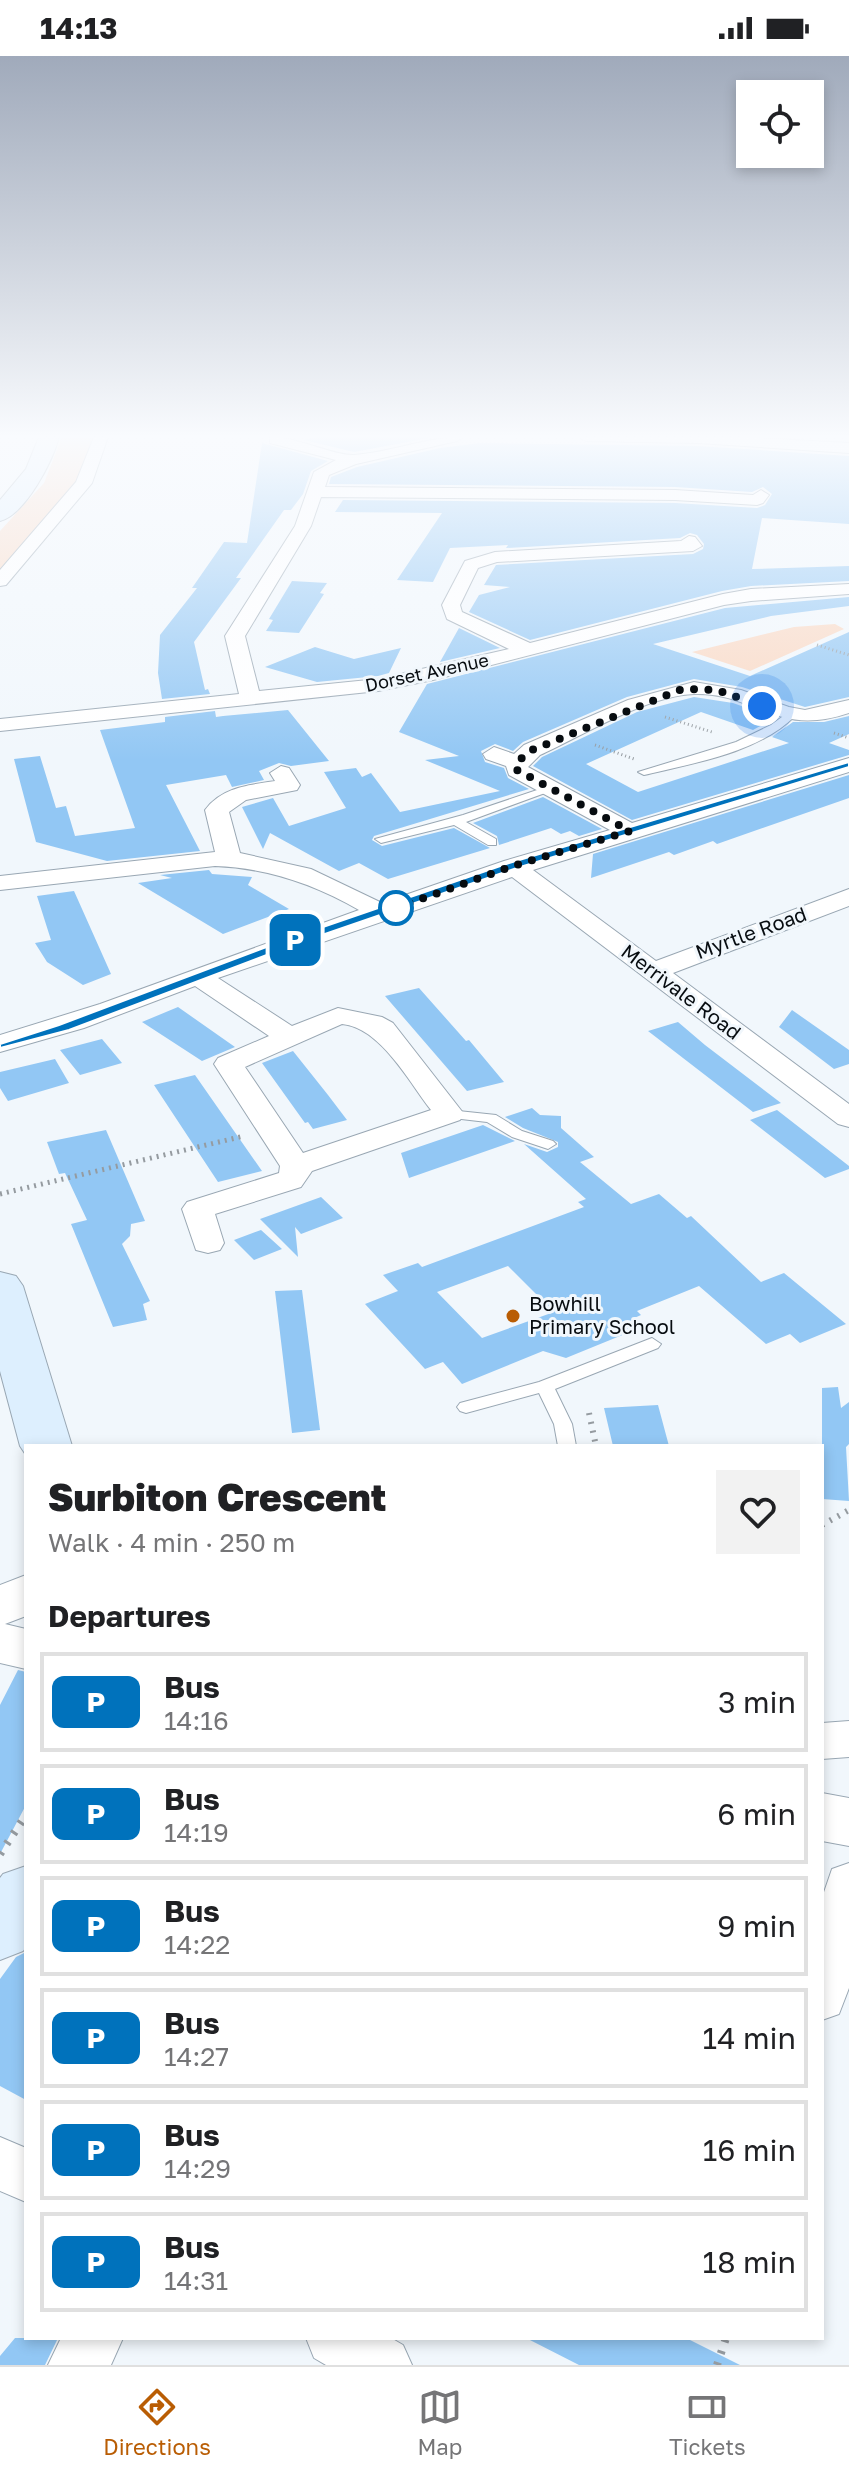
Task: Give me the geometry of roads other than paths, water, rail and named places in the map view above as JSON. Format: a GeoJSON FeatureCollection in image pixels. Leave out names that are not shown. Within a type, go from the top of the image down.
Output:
{"type":"FeatureCollection","features":[{"type":"Feature","properties":{"kind":"main road"},"geometry":{"type":"LineString","coordinates":[[0,1286],[20,1376],[45,1444]]}},
{"type":"Feature","properties":{"kind":"main road"},"geometry":{"type":"LineString","coordinates":[[0,1931],[24,1897]]}},
{"type":"Feature","properties":{"kind":"street"},"geometry":{"type":"LineString","coordinates":[[0,581],[31,545]]}},
{"type":"Feature","properties":{"kind":"street"},"geometry":{"type":"LineString","coordinates":[[250,698],[237,657],[235,636],[291,545]]}},
{"type":"Feature","properties":{"kind":"street"},"geometry":{"type":"LineString","coordinates":[[528,650],[454,615],[451,605],[471,565],[495,557],[693,546]]}},
{"type":"Feature","properties":{"kind":"street","name":"Dorset Avenue"},"geometry":{"type":"LineString","coordinates":[[0,725],[400,681],[737,598],[849,589]]}},
{"type":"Feature","properties":{"kind":"street"},"geometry":{"type":"LineString","coordinates":[[517,762],[532,750],[670,692],[704,688],[790,716],[827,715],[849,706]]}},
{"type":"Feature","properties":{"kind":"street"},"geometry":{"type":"LineString","coordinates":[[494,754],[517,762]]}},
{"type":"Feature","properties":{"kind":"street"},"geometry":{"type":"LineString","coordinates":[[517,762],[517,770],[630,831]]}},
{"type":"Feature","properties":{"kind":"street"},"geometry":{"type":"LineString","coordinates":[[0,1044],[64,1028],[289,942],[382,913],[513,866],[849,765]]}},
{"type":"Feature","properties":{"kind":"street"},"geometry":{"type":"LineString","coordinates":[[229,858],[217,810],[239,794],[288,784]]}},
{"type":"Feature","properties":{"kind":"street"},"geometry":{"type":"LineString","coordinates":[[0,883],[229,858],[291,869],[314,877],[382,913]]}},
{"type":"Feature","properties":{"kind":"street","name":"Merrivale Road"},"geometry":{"type":"LineString","coordinates":[[513,866],[849,1118]]}},
{"type":"Feature","properties":{"kind":"street","name":"Myrtle Road"},"geometry":{"type":"LineString","coordinates":[[653,971],[849,897]]}},
{"type":"Feature","properties":{"kind":"street"},"geometry":{"type":"LineString","coordinates":[[199,977],[288,1036]]}},
{"type":"Feature","properties":{"kind":"street"},"geometry":{"type":"LineString","coordinates":[[208,1243],[198,1209],[290,1180],[296,1175],[296,1166],[228,1064],[338,1016],[355,1016],[371,1021],[383,1029],[449,1114],[296,1166]]}},
{"type":"Feature","properties":{"kind":"street"},"geometry":{"type":"LineString","coordinates":[[0,1607],[24,1595]]}},
{"type":"Feature","properties":{"kind":"street"},"geometry":{"type":"LineString","coordinates":[[0,1643],[24,1649]]}},
{"type":"Feature","properties":{"kind":"street"},"geometry":{"type":"LineString","coordinates":[[824,1741],[849,1739]]}},
{"type":"Feature","properties":{"kind":"street"},"geometry":{"type":"LineString","coordinates":[[824,1817],[849,1822]]}},
{"type":"Feature","properties":{"kind":"street"},"geometry":{"type":"LineString","coordinates":[[824,1989],[849,1883]]}},
{"type":"Feature","properties":{"kind":"street"},"geometry":{"type":"LineString","coordinates":[[0,2163],[24,2175]]}},
{"type":"Feature","properties":{"kind":"street"},"geometry":{"type":"LineString","coordinates":[[77,2365],[94,2340]]}},
{"type":"Feature","properties":{"kind":"street"},"geometry":{"type":"LineString","coordinates":[[338,2340],[383,2365]]}},
{"type":"Feature","properties":{"kind":"lane"},"geometry":{"type":"LineString","coordinates":[[644,772],[743,742],[776,727],[790,716]]}},
{"type":"Feature","properties":{"kind":"lane"},"geometry":{"type":"LineString","coordinates":[[381,839],[456,821],[550,789]]}},
{"type":"Feature","properties":{"kind":"lane"},"geometry":{"type":"LineString","coordinates":[[456,821],[492,842]]}},
{"type":"Feature","properties":{"kind":"lane"},"geometry":{"type":"LineString","coordinates":[[449,1114],[491,1118],[517,1134],[548,1144]]}},
{"type":"Feature","properties":{"kind":"lane"},"geometry":{"type":"LineString","coordinates":[[466,1407],[545,1386],[652,1344]]}},
{"type":"Feature","properties":{"kind":"lane"},"geometry":{"type":"LineString","coordinates":[[545,1386],[563,1424],[567,1444]]}},
{"type":"Feature","properties":{"kind":"place","name":"Bowhill Primary School"},"geometry":{"type":"Point","coordinates":[513,1316]}}]}
